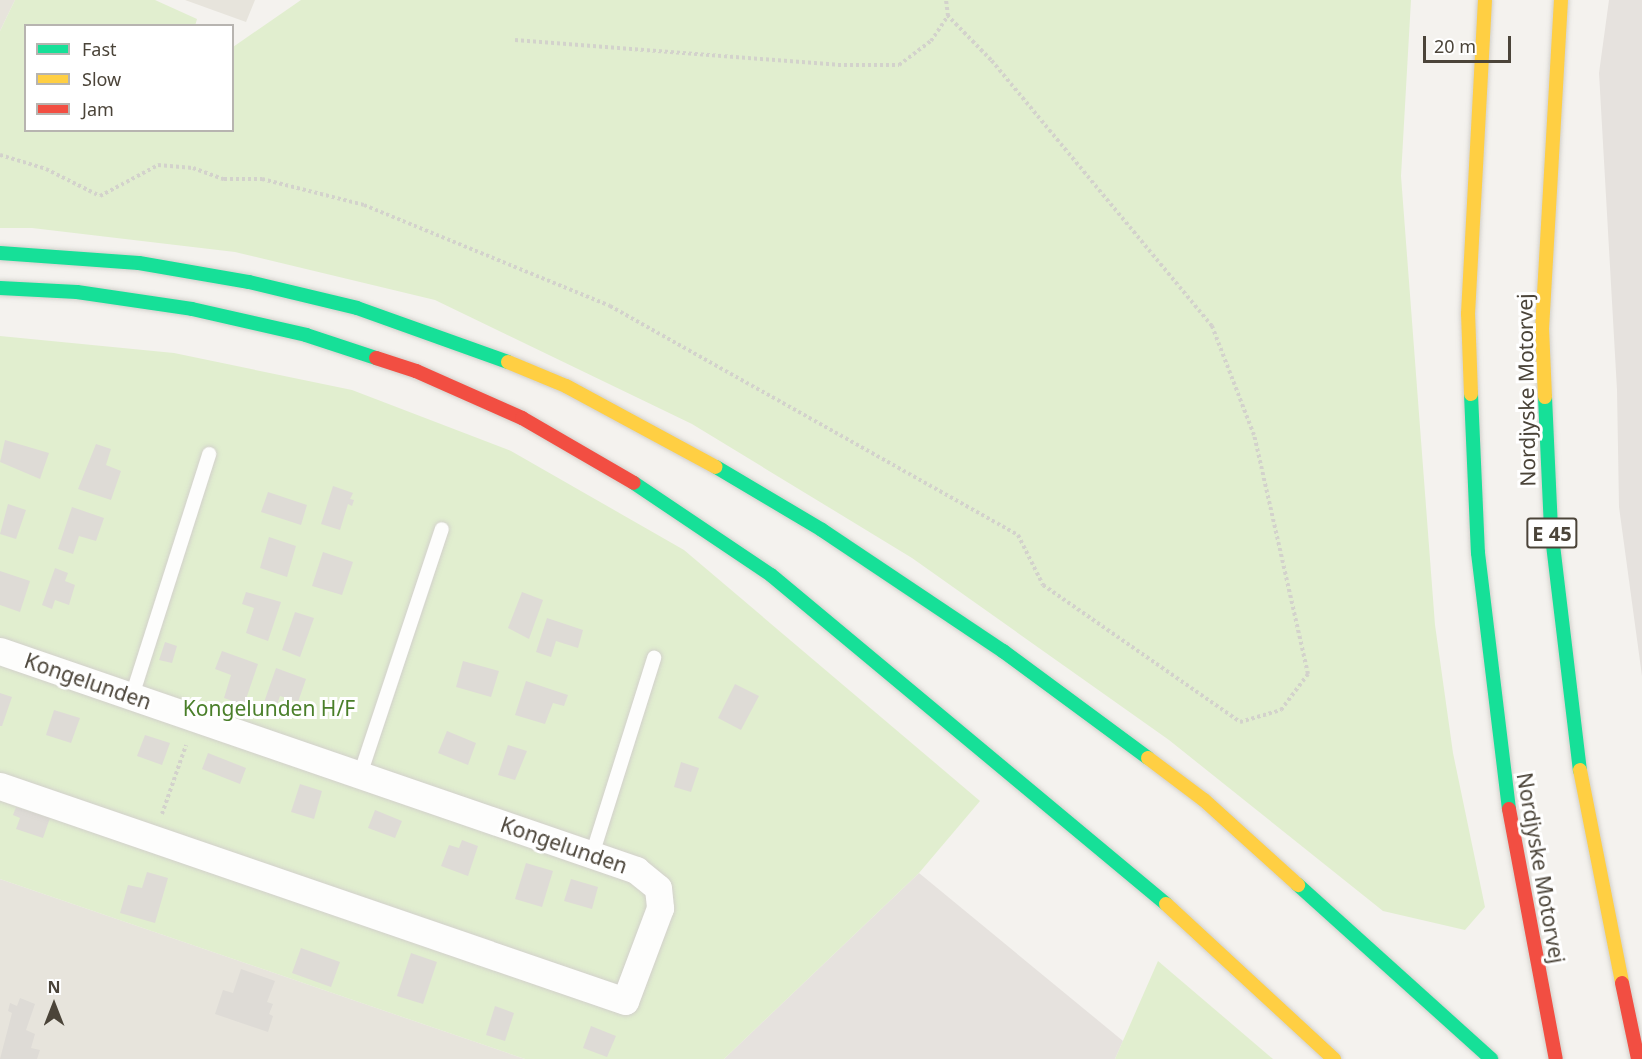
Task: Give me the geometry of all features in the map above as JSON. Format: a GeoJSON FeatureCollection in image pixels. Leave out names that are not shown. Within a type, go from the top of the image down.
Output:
{"type":"FeatureCollection","features":[{"type":"Feature","properties":{"kind":"highway","name":"Nordjyske Motorvej"},"geometry":{"type":"LineString","coordinates":[[1485,0],[1468,314],[1478,553],[1505,789],[1556,1059]]}},
{"type":"Feature","properties":{"kind":"highway","name":"Nordjyske Motorvej"},"geometry":{"type":"LineString","coordinates":[[1561,0],[1542,329],[1551,528],[1584,804],[1638,1059]]}},
{"type":"Feature","properties":{"kind":"highway"},"geometry":{"type":"LineString","coordinates":[[0,253],[139,263],[249,282],[357,308],[463,343],[566,386],[665,436],[822,530],[994,644],[1195,792],[1491,1059]]}},
{"type":"Feature","properties":{"kind":"highway"},"geometry":{"type":"LineString","coordinates":[[0,288],[77,292],[192,309],[306,335],[416,371],[522,418],[640,486],[771,575],[1103,848],[1334,1059]]}},
{"type":"Feature","properties":{"kind":"street","name":"Kongelunden"},"geometry":{"type":"LineString","coordinates":[[0,651],[636,870],[658,888],[660,908],[625,1001],[0,786]]}},
{"type":"Feature","properties":{"kind":"lane"},"geometry":{"type":"LineString","coordinates":[[132,696],[209,454]]}},
{"type":"Feature","properties":{"kind":"lane"},"geometry":{"type":"LineString","coordinates":[[360,775],[442,529]]}},
{"type":"Feature","properties":{"kind":"lane"},"geometry":{"type":"LineString","coordinates":[[592,855],[654,658]]}},
{"type":"Feature","properties":{"kind":"path"},"geometry":{"type":"LineString","coordinates":[[0,155],[46,169],[100,196],[158,165],[193,168],[224,179],[262,179],[364,205],[610,306],[1018,535],[1043,585],[1240,722],[1281,710],[1308,674],[1289,601],[1254,435],[1212,326],[991,60],[948,16],[946,0]]}},
{"type":"Feature","properties":{"kind":"path"},"geometry":{"type":"LineString","coordinates":[[515,39],[838,65],[899,65],[931,41],[948,16]]}},
{"type":"Feature","properties":{"kind":"path"},"geometry":{"type":"LineString","coordinates":[[153,839],[196,718]]}},
{"type":"Feature","properties":{"kind":"shaded area"},"geometry":{"type":"Polygon","coordinates":[[[0,0],[15,0],[0,31],[0,0]]]}},
{"type":"Feature","properties":{"kind":"shaded area"},"geometry":{"type":"Polygon","coordinates":[[[185,0],[255,0],[246,22],[185,0]]]}},
{"type":"Feature","properties":{"kind":"shaded area"},"geometry":{"type":"Polygon","coordinates":[[[1609,0],[1642,0],[1642,676],[1619,507],[1617,390],[1599,73],[1609,0]]]}},
{"type":"Feature","properties":{"kind":"shaded area"},"geometry":{"type":"Polygon","coordinates":[[[919,873],[1123,1041],[1115,1059],[724,1059],[919,873]]]}},
{"type":"Feature","properties":{"kind":"shaded area"},"geometry":{"type":"Polygon","coordinates":[[[0,879],[525,1059],[0,1059],[0,879]]]}},
{"type":"Feature","properties":{"kind":"green space"},"geometry":{"type":"Polygon","coordinates":[[[15,0],[155,0],[197,19],[196,24],[24,24],[24,132],[234,132],[234,46],[301,0],[1411,0],[1401,176],[1435,625],[1453,753],[1485,907],[1465,930],[1383,911],[1169,740],[912,558],[692,424],[435,300],[235,252],[32,228],[0,228],[0,31],[15,0]]]}},
{"type":"Feature","properties":{"kind":"green space","name":"Kongelunden H/F"},"geometry":{"type":"Polygon","coordinates":[[[0,336],[174,353],[352,390],[511,451],[684,550],[980,801],[919,873],[724,1059],[525,1059],[0,879],[0,336]]]}},
{"type":"Feature","properties":{"kind":"green space"},"geometry":{"type":"Polygon","coordinates":[[[1158,961],[1273,1059],[1115,1059],[1158,961]]]}},
{"type":"Feature","properties":{"kind":"building"},"geometry":{"type":"Polygon","coordinates":[[[5,440],[49,453],[40,479],[0,462],[5,440]]]}},
{"type":"Feature","properties":{"kind":"building"},"geometry":{"type":"Polygon","coordinates":[[[96,444],[111,449],[106,465],[121,471],[111,500],[78,489],[96,444]]]}},
{"type":"Feature","properties":{"kind":"building"},"geometry":{"type":"Polygon","coordinates":[[[333,486],[353,493],[350,499],[354,500],[352,506],[348,504],[340,530],[321,524],[333,486]]]}},
{"type":"Feature","properties":{"kind":"building"},"geometry":{"type":"Polygon","coordinates":[[[268,492],[307,505],[301,525],[261,512],[268,492]]]}},
{"type":"Feature","properties":{"kind":"building"},"geometry":{"type":"Polygon","coordinates":[[[8,504],[26,510],[16,539],[0,534],[8,504]]]}},
{"type":"Feature","properties":{"kind":"building"},"geometry":{"type":"Polygon","coordinates":[[[72,507],[104,518],[96,541],[79,536],[73,554],[58,549],[72,507]]]}},
{"type":"Feature","properties":{"kind":"building"},"geometry":{"type":"Polygon","coordinates":[[[269,537],[296,546],[287,577],[260,568],[269,537]]]}},
{"type":"Feature","properties":{"kind":"building"},"geometry":{"type":"Polygon","coordinates":[[[323,552],[353,562],[342,595],[312,586],[323,552]]]}},
{"type":"Feature","properties":{"kind":"building"},"geometry":{"type":"Polygon","coordinates":[[[55,568],[68,573],[65,581],[75,585],[69,605],[55,600],[52,609],[42,605],[55,568]]]}},
{"type":"Feature","properties":{"kind":"building"},"geometry":{"type":"Polygon","coordinates":[[[0,571],[30,581],[20,612],[0,605],[0,571]]]}},
{"type":"Feature","properties":{"kind":"building"},"geometry":{"type":"Polygon","coordinates":[[[246,592],[281,602],[268,641],[246,633],[254,608],[242,604],[246,592]]]}},
{"type":"Feature","properties":{"kind":"building"},"geometry":{"type":"Polygon","coordinates":[[[522,592],[543,600],[529,639],[508,628],[522,592]]]}},
{"type":"Feature","properties":{"kind":"building"},"geometry":{"type":"Polygon","coordinates":[[[295,612],[314,618],[300,657],[282,650],[295,612]]]}},
{"type":"Feature","properties":{"kind":"building"},"geometry":{"type":"Polygon","coordinates":[[[547,618],[583,630],[578,648],[556,641],[551,657],[536,652],[547,618]]]}},
{"type":"Feature","properties":{"kind":"building"},"geometry":{"type":"Polygon","coordinates":[[[165,642],[177,646],[172,663],[159,660],[165,642]]]}},
{"type":"Feature","properties":{"kind":"building"},"geometry":{"type":"Polygon","coordinates":[[[222,651],[258,664],[244,705],[224,698],[231,675],[215,669],[222,651]]]}},
{"type":"Feature","properties":{"kind":"building"},"geometry":{"type":"Polygon","coordinates":[[[463,661],[499,671],[491,697],[456,687],[463,661]]]}},
{"type":"Feature","properties":{"kind":"building"},"geometry":{"type":"Polygon","coordinates":[[[276,668],[306,679],[298,702],[280,696],[274,713],[262,708],[276,668]]]}},
{"type":"Feature","properties":{"kind":"building"},"geometry":{"type":"Polygon","coordinates":[[[526,681],[568,695],[564,706],[553,703],[545,724],[515,715],[526,681]]]}},
{"type":"Feature","properties":{"kind":"building"},"geometry":{"type":"Polygon","coordinates":[[[735,684],[759,696],[741,730],[718,718],[735,684]]]}},
{"type":"Feature","properties":{"kind":"building"},"geometry":{"type":"Polygon","coordinates":[[[0,693],[12,697],[2,726],[0,726],[0,693]]]}},
{"type":"Feature","properties":{"kind":"building"},"geometry":{"type":"Polygon","coordinates":[[[54,710],[80,718],[71,743],[46,735],[54,710]]]}},
{"type":"Feature","properties":{"kind":"building"},"geometry":{"type":"Polygon","coordinates":[[[447,731],[476,743],[468,765],[438,753],[447,731]]]}},
{"type":"Feature","properties":{"kind":"building"},"geometry":{"type":"Polygon","coordinates":[[[145,735],[170,743],[162,765],[137,756],[145,735]]]}},
{"type":"Feature","properties":{"kind":"building"},"geometry":{"type":"Polygon","coordinates":[[[508,745],[527,751],[515,780],[498,775],[508,745]]]}},
{"type":"Feature","properties":{"kind":"building"},"geometry":{"type":"Polygon","coordinates":[[[208,753],[246,768],[240,784],[202,769],[208,753]]]}},
{"type":"Feature","properties":{"kind":"building"},"geometry":{"type":"Polygon","coordinates":[[[681,762],[699,768],[691,792],[674,787],[681,762]]]}},
{"type":"Feature","properties":{"kind":"building"},"geometry":{"type":"Polygon","coordinates":[[[300,784],[322,791],[314,819],[291,812],[300,784]]]}},
{"type":"Feature","properties":{"kind":"building"},"geometry":{"type":"Polygon","coordinates":[[[16,807],[50,818],[43,838],[16,829],[20,818],[13,815],[16,807]]]}},
{"type":"Feature","properties":{"kind":"building"},"geometry":{"type":"Polygon","coordinates":[[[375,810],[402,821],[395,838],[368,828],[375,810]]]}},
{"type":"Feature","properties":{"kind":"building"},"geometry":{"type":"Polygon","coordinates":[[[462,840],[478,846],[468,876],[441,866],[449,845],[459,848],[462,840]]]}},
{"type":"Feature","properties":{"kind":"building"},"geometry":{"type":"Polygon","coordinates":[[[526,863],[553,871],[542,907],[515,899],[526,863]]]}},
{"type":"Feature","properties":{"kind":"building"},"geometry":{"type":"Polygon","coordinates":[[[147,872],[168,878],[155,923],[120,913],[128,885],[142,888],[147,872]]]}},
{"type":"Feature","properties":{"kind":"building"},"geometry":{"type":"Polygon","coordinates":[[[571,879],[598,887],[592,909],[564,901],[571,879]]]}},
{"type":"Feature","properties":{"kind":"building"},"geometry":{"type":"Polygon","coordinates":[[[301,948],[340,962],[331,987],[292,973],[301,948]]]}},
{"type":"Feature","properties":{"kind":"building"},"geometry":{"type":"Polygon","coordinates":[[[411,953],[437,962],[423,1004],[397,996],[411,953]]]}},
{"type":"Feature","properties":{"kind":"building"},"geometry":{"type":"Polygon","coordinates":[[[241,969],[275,981],[267,1002],[273,1004],[269,1014],[273,1016],[268,1032],[215,1014],[223,990],[233,993],[241,969]]]}},
{"type":"Feature","properties":{"kind":"building"},"geometry":{"type":"Polygon","coordinates":[[[20,998],[35,1004],[26,1030],[35,1034],[31,1048],[40,1050],[37,1059],[0,1059],[12,1013],[8,1011],[10,1003],[17,1006],[20,998]]]}},
{"type":"Feature","properties":{"kind":"building"},"geometry":{"type":"Polygon","coordinates":[[[495,1006],[514,1013],[505,1041],[486,1035],[495,1006]]]}},
{"type":"Feature","properties":{"kind":"building"},"geometry":{"type":"Polygon","coordinates":[[[591,1026],[616,1036],[607,1057],[583,1048],[591,1026]]]}},
{"type":"Feature","properties":{"kind":"traffic: fast"},"geometry":{"type":"LineString","coordinates":[[0,253],[139,263],[249,282],[357,308],[508,362]]}},
{"type":"Feature","properties":{"kind":"traffic: fast"},"geometry":{"type":"LineString","coordinates":[[0,288],[77,292],[192,309],[306,335],[376,358]]}},
{"type":"Feature","properties":{"kind":"traffic: fast"},"geometry":{"type":"LineString","coordinates":[[1471,394],[1478,553],[1509,809]]}},
{"type":"Feature","properties":{"kind":"traffic: fast"},"geometry":{"type":"LineString","coordinates":[[1545,397],[1551,528],[1580,770]]}},
{"type":"Feature","properties":{"kind":"traffic: fast"},"geometry":{"type":"LineString","coordinates":[[716,467],[822,530],[1003,651],[1148,758]]}},
{"type":"Feature","properties":{"kind":"traffic: fast"},"geometry":{"type":"LineString","coordinates":[[634,483],[771,575],[1166,904]]}},
{"type":"Feature","properties":{"kind":"traffic: fast"},"geometry":{"type":"LineString","coordinates":[[1298,885],[1491,1059]]}},
{"type":"Feature","properties":{"kind":"traffic: slow"},"geometry":{"type":"LineString","coordinates":[[1471,394],[1468,314],[1485,0]]}},
{"type":"Feature","properties":{"kind":"traffic: slow"},"geometry":{"type":"LineString","coordinates":[[1545,397],[1542,329],[1561,0]]}},
{"type":"Feature","properties":{"kind":"traffic: slow"},"geometry":{"type":"LineString","coordinates":[[508,362],[566,386],[716,467]]}},
{"type":"Feature","properties":{"kind":"traffic: slow"},"geometry":{"type":"LineString","coordinates":[[1148,758],[1204,800],[1298,885]]}},
{"type":"Feature","properties":{"kind":"traffic: slow"},"geometry":{"type":"LineString","coordinates":[[1580,770],[1622,983]]}},
{"type":"Feature","properties":{"kind":"traffic: slow"},"geometry":{"type":"LineString","coordinates":[[1166,904],[1334,1059]]}},
{"type":"Feature","properties":{"kind":"traffic: jam"},"geometry":{"type":"LineString","coordinates":[[376,358],[416,371],[522,418],[634,483]]}},
{"type":"Feature","properties":{"kind":"traffic: jam"},"geometry":{"type":"LineString","coordinates":[[1509,809],[1556,1059]]}},
{"type":"Feature","properties":{"kind":"traffic: jam"},"geometry":{"type":"LineString","coordinates":[[1622,983],[1638,1059]]}}]}
